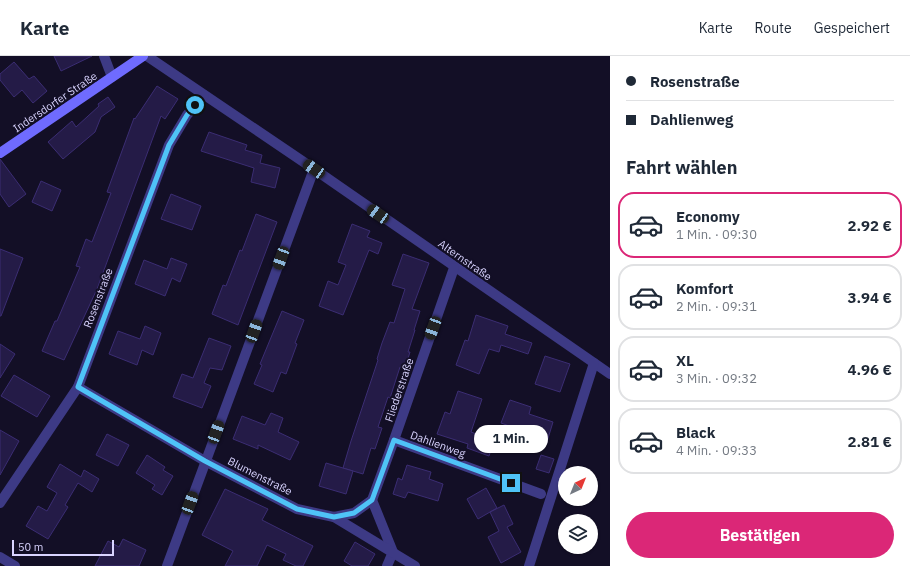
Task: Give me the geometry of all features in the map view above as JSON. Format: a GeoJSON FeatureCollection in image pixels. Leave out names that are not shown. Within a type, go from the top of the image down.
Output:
{"type":"FeatureCollection","features":[{"type":"Feature","properties":{"kind":"street"},"geometry":{"type":"LineString","coordinates":[[104,56],[112,77]]}},
{"type":"Feature","properties":{"kind":"street","name":"Indersdorfer Straße"},"geometry":{"type":"LineString","coordinates":[[0,153],[143,56]]}},
{"type":"Feature","properties":{"kind":"street","name":"Alternstraße"},"geometry":{"type":"LineString","coordinates":[[147,56],[314,169],[454,268],[610,374]]}},
{"type":"Feature","properties":{"kind":"street","name":"Rosenstraße"},"geometry":{"type":"LineString","coordinates":[[0,503],[78,387],[169,145],[187,115],[204,95]]}},
{"type":"Feature","properties":{"kind":"street"},"geometry":{"type":"LineString","coordinates":[[167,566],[314,169]]}},
{"type":"Feature","properties":{"kind":"street","name":"Fliederstraße"},"geometry":{"type":"LineString","coordinates":[[372,500],[454,268]]}},
{"type":"Feature","properties":{"kind":"street"},"geometry":{"type":"LineString","coordinates":[[529,566],[594,363]]}},
{"type":"Feature","properties":{"kind":"street","name":"Blumenstraße"},"geometry":{"type":"LineString","coordinates":[[78,387],[205,461],[297,509],[334,517],[354,513],[372,500]]}},
{"type":"Feature","properties":{"kind":"street","name":"Dahlienweg"},"geometry":{"type":"LineString","coordinates":[[394,440],[540,494]]}},
{"type":"Feature","properties":{"kind":"street"},"geometry":{"type":"LineString","coordinates":[[372,500],[393,552],[386,566]]}},
{"type":"Feature","properties":{"kind":"street"},"geometry":{"type":"LineString","coordinates":[[334,517],[415,566]]}},
{"type":"Feature","properties":{"kind":"street"},"geometry":{"type":"LineString","coordinates":[[0,557],[15,566]]}},
{"type":"Feature","properties":{"kind":"building"},"geometry":{"type":"Polygon","coordinates":[[[54,56],[92,56],[61,71],[54,56]]]}},
{"type":"Feature","properties":{"kind":"building"},"geometry":{"type":"Polygon","coordinates":[[[14,62],[29,79],[34,76],[47,91],[33,103],[22,90],[14,97],[0,80],[0,74],[14,62]]]}},
{"type":"Feature","properties":{"kind":"building"},"geometry":{"type":"Polygon","coordinates":[[[157,86],[178,99],[165,119],[161,116],[97,289],[64,360],[42,351],[55,321],[57,321],[80,267],[76,266],[86,239],[92,242],[111,193],[107,192],[134,118],[135,119],[157,86]]]}},
{"type":"Feature","properties":{"kind":"building"},"geometry":{"type":"Polygon","coordinates":[[[108,97],[115,107],[101,117],[95,132],[63,159],[48,142],[72,121],[76,127],[99,106],[98,104],[108,97]]]}},
{"type":"Feature","properties":{"kind":"building"},"geometry":{"type":"Polygon","coordinates":[[[209,132],[247,145],[245,150],[262,155],[260,163],[280,168],[275,188],[251,182],[254,168],[201,151],[209,132]]]}},
{"type":"Feature","properties":{"kind":"building"},"geometry":{"type":"Polygon","coordinates":[[[0,159],[26,194],[9,207],[0,194],[0,159]]]}},
{"type":"Feature","properties":{"kind":"building"},"geometry":{"type":"Polygon","coordinates":[[[41,181],[61,190],[52,211],[32,202],[41,181]]]}},
{"type":"Feature","properties":{"kind":"building"},"geometry":{"type":"Polygon","coordinates":[[[171,194],[201,206],[192,230],[161,219],[171,194]]]}},
{"type":"Feature","properties":{"kind":"building"},"geometry":{"type":"Polygon","coordinates":[[[256,214],[277,222],[238,325],[212,314],[223,285],[226,286],[240,250],[242,251],[256,214]]]}},
{"type":"Feature","properties":{"kind":"building"},"geometry":{"type":"Polygon","coordinates":[[[352,224],[370,231],[367,237],[382,243],[378,254],[369,250],[343,315],[319,306],[328,281],[338,285],[346,265],[338,262],[352,224]]]}},
{"type":"Feature","properties":{"kind":"building"},"geometry":{"type":"Polygon","coordinates":[[[0,249],[23,258],[1,316],[0,316],[0,249]]]}},
{"type":"Feature","properties":{"kind":"building"},"geometry":{"type":"Polygon","coordinates":[[[403,254],[429,263],[412,309],[420,311],[405,368],[400,367],[390,398],[388,397],[378,427],[382,428],[375,449],[371,448],[363,474],[343,468],[378,360],[377,359],[382,343],[390,322],[394,323],[405,289],[392,285],[403,254]]]}},
{"type":"Feature","properties":{"kind":"building"},"geometry":{"type":"Polygon","coordinates":[[[171,258],[187,264],[180,282],[172,278],[165,296],[135,284],[144,260],[167,269],[171,258]]]}},
{"type":"Feature","properties":{"kind":"building"},"geometry":{"type":"Polygon","coordinates":[[[282,311],[304,320],[295,343],[297,344],[286,374],[281,372],[273,392],[254,384],[262,365],[260,364],[282,311]]]}},
{"type":"Feature","properties":{"kind":"building"},"geometry":{"type":"Polygon","coordinates":[[[476,315],[508,326],[505,334],[532,343],[528,354],[501,345],[499,352],[489,349],[479,374],[456,365],[465,340],[468,341],[476,315]]]}},
{"type":"Feature","properties":{"kind":"building"},"geometry":{"type":"Polygon","coordinates":[[[145,326],[161,333],[153,355],[142,350],[137,365],[109,354],[118,331],[140,339],[145,326]]]}},
{"type":"Feature","properties":{"kind":"building"},"geometry":{"type":"Polygon","coordinates":[[[209,338],[231,346],[222,370],[210,368],[204,383],[211,386],[202,408],[173,397],[182,374],[193,378],[209,338]]]}},
{"type":"Feature","properties":{"kind":"building"},"geometry":{"type":"Polygon","coordinates":[[[0,344],[15,354],[0,378],[0,344]]]}},
{"type":"Feature","properties":{"kind":"building"},"geometry":{"type":"Polygon","coordinates":[[[545,356],[570,364],[560,392],[535,384],[545,356]]]}},
{"type":"Feature","properties":{"kind":"building"},"geometry":{"type":"Polygon","coordinates":[[[14,375],[50,396],[37,417],[1,396],[14,375]]]}},
{"type":"Feature","properties":{"kind":"building"},"geometry":{"type":"Polygon","coordinates":[[[458,391],[482,399],[471,432],[494,441],[489,456],[467,448],[468,444],[437,434],[445,412],[450,414],[458,391]]]}},
{"type":"Feature","properties":{"kind":"building"},"geometry":{"type":"Polygon","coordinates":[[[510,400],[531,407],[529,414],[553,422],[546,445],[522,438],[523,431],[501,423],[510,400]]]}},
{"type":"Feature","properties":{"kind":"building"},"geometry":{"type":"Polygon","coordinates":[[[271,413],[283,418],[278,432],[299,442],[290,460],[258,445],[258,449],[233,439],[242,416],[265,425],[271,413]]]}},
{"type":"Feature","properties":{"kind":"building"},"geometry":{"type":"Polygon","coordinates":[[[0,430],[19,441],[0,475],[0,430]]]}},
{"type":"Feature","properties":{"kind":"building"},"geometry":{"type":"Polygon","coordinates":[[[107,434],[129,445],[118,466],[96,455],[107,434]]]}},
{"type":"Feature","properties":{"kind":"building"},"geometry":{"type":"Polygon","coordinates":[[[147,455],[165,467],[163,470],[173,476],[162,495],[152,489],[155,485],[136,473],[147,455]]]}},
{"type":"Feature","properties":{"kind":"building"},"geometry":{"type":"Polygon","coordinates":[[[541,455],[554,459],[549,473],[536,469],[541,455]]]}},
{"type":"Feature","properties":{"kind":"building"},"geometry":{"type":"Polygon","coordinates":[[[326,463],[353,471],[346,494],[319,486],[326,463]]]}},
{"type":"Feature","properties":{"kind":"building"},"geometry":{"type":"Polygon","coordinates":[[[60,464],[81,477],[84,470],[99,479],[92,492],[78,483],[65,505],[68,507],[48,539],[26,526],[38,506],[47,511],[57,493],[47,487],[60,464]]]}},
{"type":"Feature","properties":{"kind":"building"},"geometry":{"type":"Polygon","coordinates":[[[407,465],[431,472],[429,479],[443,484],[438,501],[408,492],[405,498],[393,494],[398,478],[402,480],[407,465]]]}},
{"type":"Feature","properties":{"kind":"building"},"geometry":{"type":"Polygon","coordinates":[[[486,488],[497,508],[478,519],[467,499],[486,488]]]}},
{"type":"Feature","properties":{"kind":"building"},"geometry":{"type":"Polygon","coordinates":[[[225,489],[268,509],[262,520],[313,546],[303,566],[296,566],[283,560],[286,554],[267,545],[257,566],[225,566],[233,551],[202,535],[225,489]]]}},
{"type":"Feature","properties":{"kind":"building"},"geometry":{"type":"Polygon","coordinates":[[[504,505],[513,524],[507,527],[521,552],[501,563],[488,537],[499,531],[490,512],[504,505]]]}},
{"type":"Feature","properties":{"kind":"building"},"geometry":{"type":"Polygon","coordinates":[[[123,539],[146,550],[139,566],[95,566],[108,541],[119,547],[123,539]]]}},
{"type":"Feature","properties":{"kind":"building"},"geometry":{"type":"Polygon","coordinates":[[[355,542],[375,554],[368,566],[352,566],[344,561],[355,542]]]}},
{"type":"Feature","properties":{"kind":"route"},"geometry":{"type":"LineString","coordinates":[[195,105],[187,115],[169,145],[78,387],[205,461],[297,509],[334,517],[354,513],[372,500],[394,440],[511,483]]}}]}
